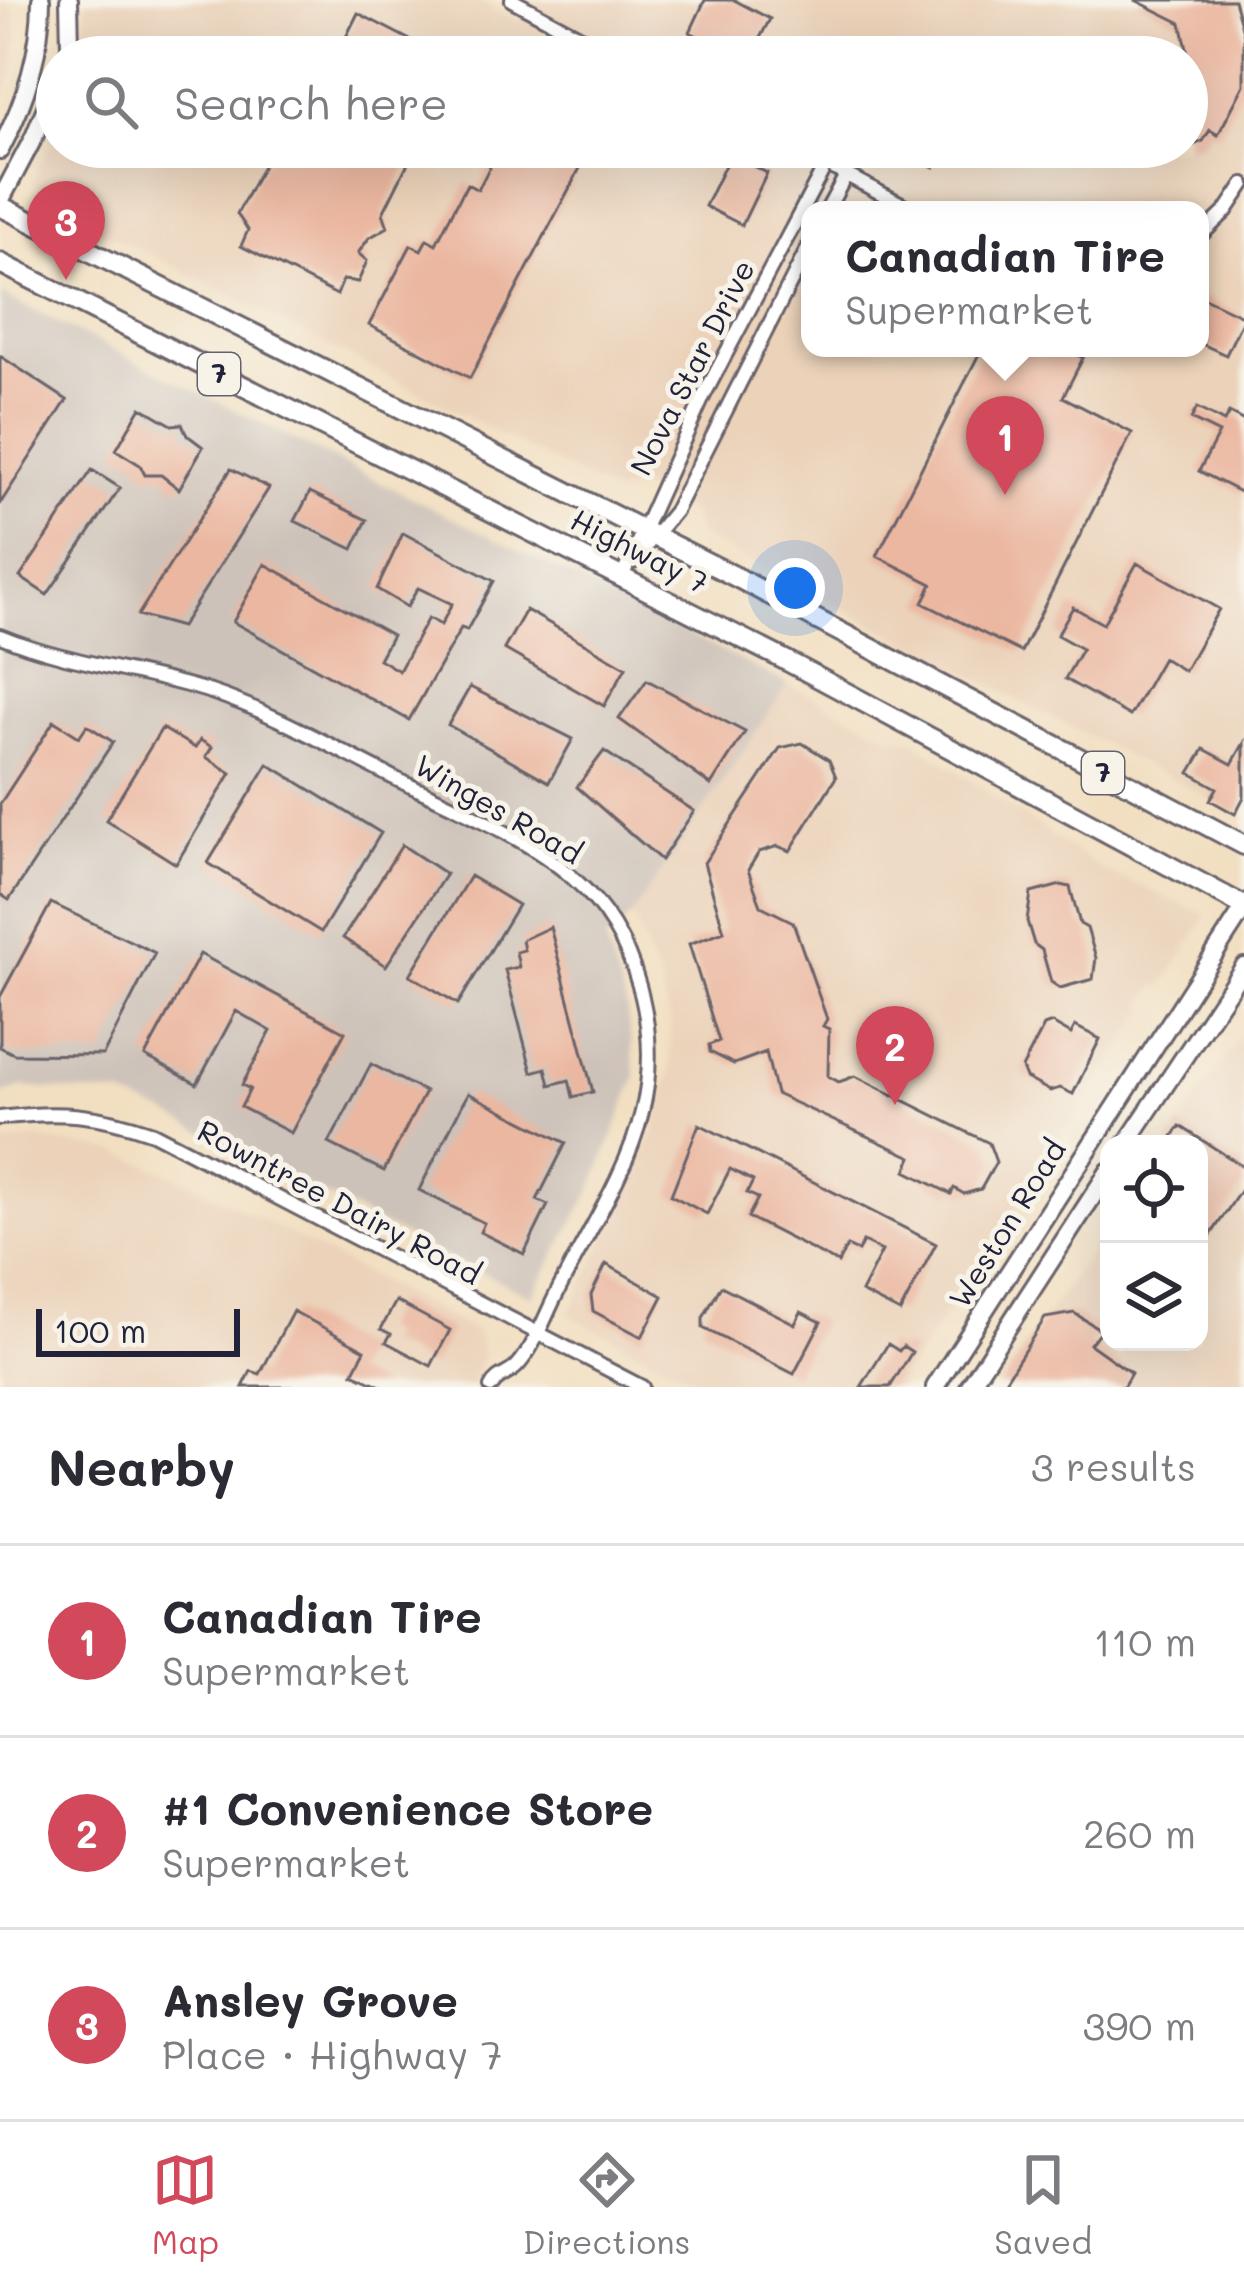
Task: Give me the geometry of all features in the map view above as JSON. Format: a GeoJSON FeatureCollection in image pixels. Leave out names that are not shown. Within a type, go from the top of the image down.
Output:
{"type":"FeatureCollection","features":[{"type":"Feature","properties":{"kind":"main road"},"geometry":{"type":"LineString","coordinates":[[41,0],[41,36]]}},
{"type":"Feature","properties":{"kind":"main road"},"geometry":{"type":"LineString","coordinates":[[68,36],[69,0]]}},
{"type":"Feature","properties":{"kind":"main road"},"geometry":{"type":"LineString","coordinates":[[0,150],[36,59]]}},
{"type":"Feature","properties":{"kind":"main road"},"geometry":{"type":"LineString","coordinates":[[0,203],[36,132]]}},
{"type":"Feature","properties":{"kind":"main road","name":"Highway 7"},"geometry":{"type":"LineString","coordinates":[[0,203],[648,533],[1244,845]]}},
{"type":"Feature","properties":{"kind":"main road","name":"Highway 7"},"geometry":{"type":"LineString","coordinates":[[0,263],[789,662],[1244,907]]}},
{"type":"Feature","properties":{"kind":"main road","name":"Weston Road"},"geometry":{"type":"LineString","coordinates":[[935,1387],[1244,907]]}},
{"type":"Feature","properties":{"kind":"main road"},"geometry":{"type":"LineString","coordinates":[[1132,1135],[1244,967]]}},
{"type":"Feature","properties":{"kind":"main road","name":"Weston Road"},"geometry":{"type":"LineString","coordinates":[[970,1387],[1100,1185]]}},
{"type":"Feature","properties":{"kind":"street"},"geometry":{"type":"LineString","coordinates":[[512,0],[579,36]]}},
{"type":"Feature","properties":{"kind":"street","name":"Nova Star Drive"},"geometry":{"type":"LineString","coordinates":[[806,201],[824,168]]}},
{"type":"Feature","properties":{"kind":"street"},"geometry":{"type":"LineString","coordinates":[[833,168],[896,201]]}},
{"type":"Feature","properties":{"kind":"street"},"geometry":{"type":"LineString","coordinates":[[832,201],[846,175]]}},
{"type":"Feature","properties":{"kind":"street"},"geometry":{"type":"LineString","coordinates":[[1209,227],[1244,184]]}},
{"type":"Feature","properties":{"kind":"street","name":"Nova Star Drive"},"geometry":{"type":"LineString","coordinates":[[622,577],[648,533],[703,397],[801,211]]}},
{"type":"Feature","properties":{"kind":"street","name":"Nova Star Drive"},"geometry":{"type":"LineString","coordinates":[[648,533],[675,511],[801,262]]}},
{"type":"Feature","properties":{"kind":"street","name":"Winges Road"},"geometry":{"type":"LineString","coordinates":[[0,636],[57,655],[211,692],[264,713],[506,835],[570,875],[597,904],[628,956],[645,1004],[649,1047],[642,1112],[623,1161],[517,1368]]}},
{"type":"Feature","properties":{"kind":"street","name":"Rowntree Dairy Road"},"geometry":{"type":"LineString","coordinates":[[0,1118],[40,1112],[103,1115],[153,1133],[642,1387]]}},
{"type":"Feature","properties":{"kind":"street"},"geometry":{"type":"LineString","coordinates":[[491,1387],[497,1377],[517,1368],[520,1387]]}},
{"type":"Feature","properties":{"kind":"shaded area"},"geometry":{"type":"Polygon","coordinates":[[[87,0],[474,0],[519,22],[527,0],[1244,0],[1244,816],[699,535],[691,513],[639,486],[616,494],[141,249],[41,204],[43,199],[36,195],[39,188],[32,184],[39,168],[1208,168],[1208,36],[83,36],[87,0]]]}},
{"type":"Feature","properties":{"kind":"shaded area"},"geometry":{"type":"Polygon","coordinates":[[[0,2],[14,10],[17,39],[13,71],[0,105],[0,2]]]}},
{"type":"Feature","properties":{"kind":"shaded area"},"geometry":{"type":"Polygon","coordinates":[[[0,294],[788,684],[632,915],[605,941],[626,1005],[636,1077],[592,1189],[532,1296],[120,1095],[23,1087],[0,1094],[0,294]]]}},
{"type":"Feature","properties":{"kind":"shaded area"},"geometry":{"type":"Polygon","coordinates":[[[788,684],[893,738],[911,739],[1102,870],[1207,915],[1162,987],[1157,984],[1143,1004],[1147,1008],[897,1387],[711,1387],[569,1315],[654,1132],[670,1072],[670,1022],[660,982],[632,915],[788,684]]]}},
{"type":"Feature","properties":{"kind":"shaded area"},"geometry":{"type":"Polygon","coordinates":[[[1244,1030],[1244,1387],[996,1387],[1100,1239],[1100,1351],[1208,1351],[1208,1135],[1173,1135],[1244,1030]]]}},
{"type":"Feature","properties":{"kind":"shaded area"},"geometry":{"type":"Polygon","coordinates":[[[34,1138],[117,1152],[193,1184],[476,1332],[484,1356],[470,1387],[0,1387],[0,1145],[34,1138]]]}},
{"type":"Feature","properties":{"kind":"building"},"geometry":{"type":"Polygon","coordinates":[[[705,0],[734,0],[770,19],[761,36],[690,32],[705,0]]]}},
{"type":"Feature","properties":{"kind":"building"},"geometry":{"type":"Polygon","coordinates":[[[1135,0],[1234,0],[1244,35],[1244,85],[1218,135],[1208,133],[1208,36],[1184,36],[1181,23],[1135,0]]]}},
{"type":"Feature","properties":{"kind":"building"},"geometry":{"type":"Polygon","coordinates":[[[358,13],[402,36],[346,36],[358,13]]]}},
{"type":"Feature","properties":{"kind":"building"},"geometry":{"type":"Polygon","coordinates":[[[262,168],[406,168],[383,213],[388,227],[369,238],[358,253],[367,261],[358,282],[343,280],[337,295],[241,246],[248,230],[237,214],[262,168]]]}},
{"type":"Feature","properties":{"kind":"building"},"geometry":{"type":"Polygon","coordinates":[[[489,168],[580,168],[470,378],[369,325],[411,245],[421,250],[427,239],[436,244],[467,184],[478,190],[489,168]]]}},
{"type":"Feature","properties":{"kind":"building"},"geometry":{"type":"Polygon","coordinates":[[[724,168],[757,168],[767,173],[742,225],[705,206],[724,168]]]}},
{"type":"Feature","properties":{"kind":"building"},"geometry":{"type":"Polygon","coordinates":[[[1209,300],[1244,317],[1226,355],[1209,347],[1209,300]]]}},
{"type":"Feature","properties":{"kind":"building"},"geometry":{"type":"Polygon","coordinates":[[[0,356],[67,400],[0,504],[0,356]]]}},
{"type":"Feature","properties":{"kind":"building"},"geometry":{"type":"Polygon","coordinates":[[[977,357],[1083,358],[1063,397],[1132,433],[1021,652],[923,603],[932,584],[877,556],[977,357]]]}},
{"type":"Feature","properties":{"kind":"building"},"geometry":{"type":"Polygon","coordinates":[[[141,407],[172,425],[182,424],[187,435],[203,447],[179,489],[161,475],[145,475],[140,465],[116,450],[141,407]]]}},
{"type":"Feature","properties":{"kind":"building"},"geometry":{"type":"Polygon","coordinates":[[[1197,408],[1224,422],[1229,413],[1244,421],[1244,494],[1199,471],[1219,433],[1191,419],[1197,408]]]}},
{"type":"Feature","properties":{"kind":"building"},"geometry":{"type":"Polygon","coordinates":[[[231,469],[269,488],[181,627],[138,615],[231,469]]]}},
{"type":"Feature","properties":{"kind":"building"},"geometry":{"type":"Polygon","coordinates":[[[92,470],[120,488],[47,595],[20,577],[92,470]]]}},
{"type":"Feature","properties":{"kind":"building"},"geometry":{"type":"Polygon","coordinates":[[[310,492],[367,520],[353,549],[295,521],[310,492]]]}},
{"type":"Feature","properties":{"kind":"building"},"geometry":{"type":"Polygon","coordinates":[[[403,533],[494,581],[467,630],[461,628],[409,720],[233,622],[265,564],[392,635],[379,659],[399,671],[428,618],[441,625],[452,604],[418,588],[407,607],[377,589],[403,533]]]}},
{"type":"Feature","properties":{"kind":"building"},"geometry":{"type":"Polygon","coordinates":[[[1137,563],[1219,609],[1184,671],[1163,658],[1130,716],[1065,679],[1082,649],[1057,635],[1073,607],[1103,624],[1137,563]]]}},
{"type":"Feature","properties":{"kind":"building"},"geometry":{"type":"Polygon","coordinates":[[[526,610],[626,667],[604,706],[504,649],[526,610]]]}},
{"type":"Feature","properties":{"kind":"building"},"geometry":{"type":"Polygon","coordinates":[[[647,680],[745,732],[711,785],[619,719],[647,680]]]}},
{"type":"Feature","properties":{"kind":"building"},"geometry":{"type":"Polygon","coordinates":[[[470,687],[573,739],[549,782],[448,725],[470,687]]]}},
{"type":"Feature","properties":{"kind":"building"},"geometry":{"type":"Polygon","coordinates":[[[54,721],[79,737],[87,725],[113,742],[9,900],[0,894],[0,804],[54,721]]]}},
{"type":"Feature","properties":{"kind":"building"},"geometry":{"type":"Polygon","coordinates":[[[162,728],[195,748],[200,740],[212,747],[206,757],[231,773],[176,864],[106,820],[162,728]]]}},
{"type":"Feature","properties":{"kind":"building"},"geometry":{"type":"Polygon","coordinates":[[[802,743],[829,760],[836,777],[790,851],[778,846],[759,852],[748,870],[761,906],[793,922],[827,1019],[823,1026],[829,1029],[828,1076],[839,1082],[855,1076],[989,1143],[996,1162],[981,1189],[964,1194],[954,1188],[951,1194],[906,1171],[912,1157],[776,1094],[766,1052],[734,1064],[710,1052],[709,1045],[719,1041],[689,944],[724,931],[704,863],[780,748],[802,743]]]}},
{"type":"Feature","properties":{"kind":"building"},"geometry":{"type":"Polygon","coordinates":[[[1244,743],[1244,797],[1235,814],[1210,800],[1217,788],[1190,773],[1204,749],[1232,764],[1244,743]]]}},
{"type":"Feature","properties":{"kind":"building"},"geometry":{"type":"Polygon","coordinates":[[[604,751],[694,811],[661,860],[577,787],[604,751]]]}},
{"type":"Feature","properties":{"kind":"building"},"geometry":{"type":"Polygon","coordinates":[[[268,764],[381,833],[321,932],[208,863],[268,764]]]}},
{"type":"Feature","properties":{"kind":"building"},"geometry":{"type":"Polygon","coordinates":[[[402,845],[446,874],[386,966],[343,938],[402,845]]]}},
{"type":"Feature","properties":{"kind":"building"},"geometry":{"type":"Polygon","coordinates":[[[470,876],[518,905],[458,1004],[410,975],[470,876]]]}},
{"type":"Feature","properties":{"kind":"building"},"geometry":{"type":"Polygon","coordinates":[[[1070,887],[1096,958],[1093,979],[1060,988],[1051,982],[1027,921],[1031,893],[1070,887]]]}},
{"type":"Feature","properties":{"kind":"building"},"geometry":{"type":"Polygon","coordinates":[[[51,903],[155,953],[103,1055],[14,1054],[0,1047],[0,997],[51,903]]]}},
{"type":"Feature","properties":{"kind":"building"},"geometry":{"type":"Polygon","coordinates":[[[550,927],[593,1092],[573,1097],[569,1080],[550,1085],[546,1068],[532,1072],[505,970],[519,967],[516,952],[524,950],[522,940],[550,927]]]}},
{"type":"Feature","properties":{"kind":"building"},"geometry":{"type":"Polygon","coordinates":[[[200,954],[345,1032],[291,1133],[241,1107],[250,1089],[242,1085],[271,1031],[236,1011],[197,1084],[145,1056],[200,954]]]}},
{"type":"Feature","properties":{"kind":"building"},"geometry":{"type":"Polygon","coordinates":[[[1052,1023],[1071,1034],[1075,1026],[1100,1039],[1073,1094],[1060,1088],[1050,1091],[1026,1078],[1022,1068],[1044,1026],[1052,1023]]]}},
{"type":"Feature","properties":{"kind":"building"},"geometry":{"type":"Polygon","coordinates":[[[371,1064],[425,1092],[384,1171],[329,1143],[371,1064]]]}},
{"type":"Feature","properties":{"kind":"building"},"geometry":{"type":"Polygon","coordinates":[[[468,1093],[566,1143],[537,1200],[548,1205],[524,1254],[480,1232],[484,1223],[419,1190],[468,1093]]]}},
{"type":"Feature","properties":{"kind":"building"},"geometry":{"type":"Polygon","coordinates":[[[699,1124],[936,1244],[900,1312],[861,1292],[882,1251],[863,1242],[858,1251],[847,1246],[838,1263],[748,1217],[758,1198],[747,1193],[753,1181],[730,1169],[707,1214],[671,1195],[699,1124]]]}},
{"type":"Feature","properties":{"kind":"building"},"geometry":{"type":"Polygon","coordinates":[[[1180,1126],[1194,1135],[1174,1135],[1180,1126]]]}},
{"type":"Feature","properties":{"kind":"building"},"geometry":{"type":"Polygon","coordinates":[[[1208,1144],[1244,1167],[1244,1185],[1208,1239],[1208,1144]]]}},
{"type":"Feature","properties":{"kind":"building"},"geometry":{"type":"Polygon","coordinates":[[[606,1264],[663,1296],[642,1337],[593,1311],[591,1295],[606,1264]]]}},
{"type":"Feature","properties":{"kind":"building"},"geometry":{"type":"Polygon","coordinates":[[[721,1286],[795,1324],[801,1312],[821,1322],[794,1374],[703,1328],[703,1318],[721,1286]]]}},
{"type":"Feature","properties":{"kind":"building"},"geometry":{"type":"Polygon","coordinates":[[[396,1301],[450,1330],[431,1366],[386,1342],[391,1334],[381,1329],[396,1301]]]}},
{"type":"Feature","properties":{"kind":"building"},"geometry":{"type":"Polygon","coordinates":[[[293,1311],[365,1350],[353,1373],[383,1387],[243,1387],[251,1371],[260,1374],[293,1311]]]}},
{"type":"Feature","properties":{"kind":"building"},"geometry":{"type":"Polygon","coordinates":[[[1074,1313],[1100,1329],[1090,1344],[1131,1373],[1123,1387],[1001,1387],[1045,1318],[1074,1313]]]}},
{"type":"Feature","properties":{"kind":"building"},"geometry":{"type":"Polygon","coordinates":[[[888,1344],[912,1352],[890,1387],[861,1387],[888,1344]]]}},
{"type":"Feature","properties":{"kind":"place","name":"Ansley Grove"},"geometry":{"type":"Point","coordinates":[66,280]}},
{"type":"Feature","properties":{"kind":"place","name":"Canadian Tire"},"geometry":{"type":"Point","coordinates":[1005,495]}},
{"type":"Feature","properties":{"kind":"place","name":"#1 Convenience Store"},"geometry":{"type":"Point","coordinates":[895,1105]}}]}
